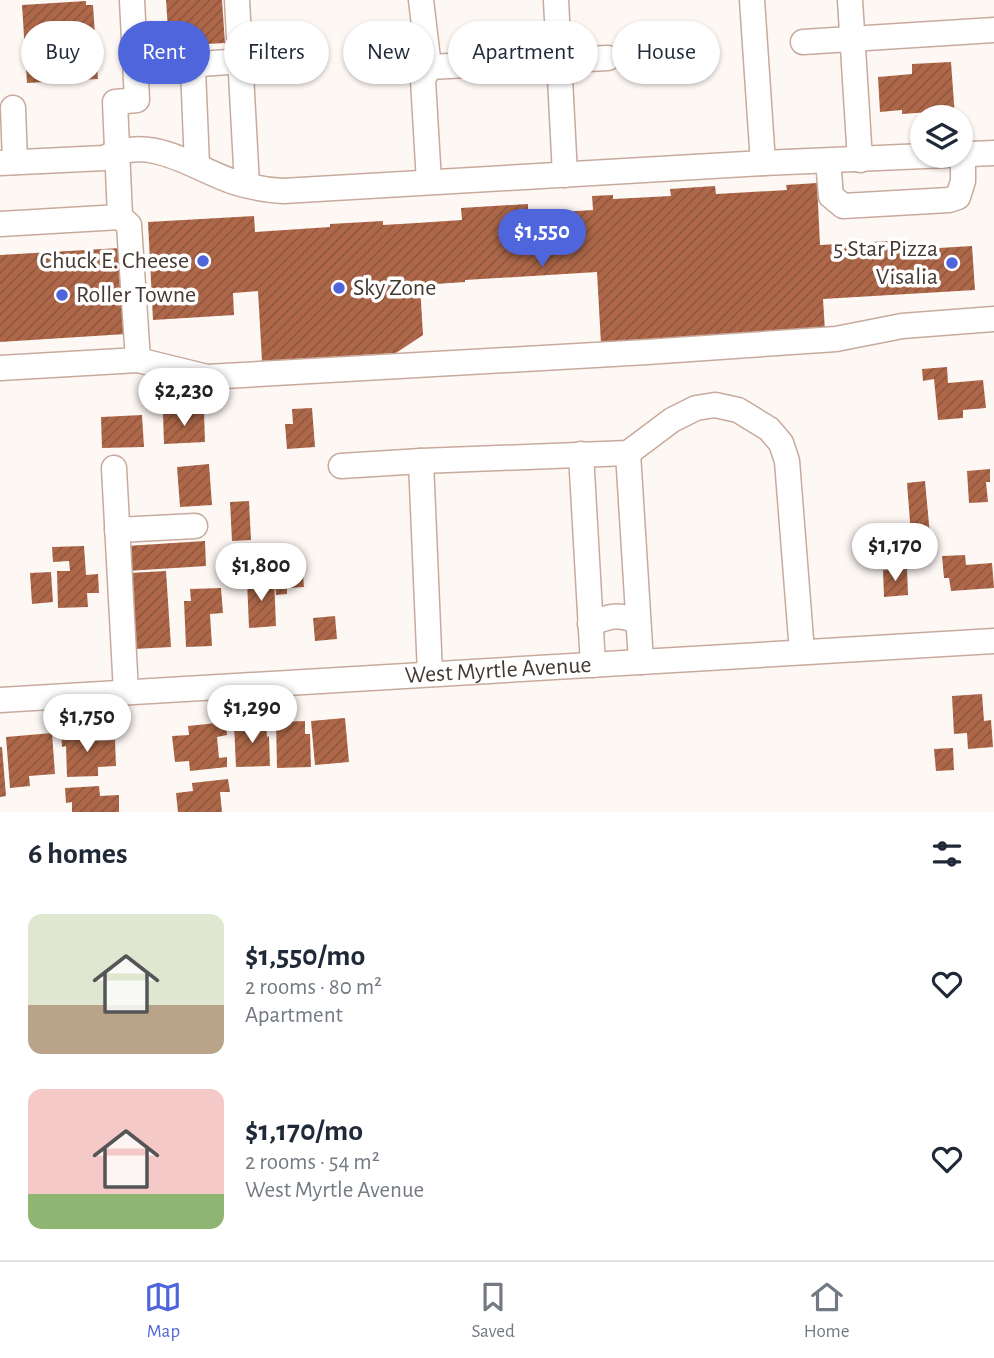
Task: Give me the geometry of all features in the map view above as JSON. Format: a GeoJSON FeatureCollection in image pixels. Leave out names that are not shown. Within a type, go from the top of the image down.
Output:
{"type":"FeatureCollection","features":[{"type":"Feature","properties":{"kind":"street"},"geometry":{"type":"LineString","coordinates":[[120,217],[116,102],[137,100],[132,0]]}},
{"type":"Feature","properties":{"kind":"street"},"geometry":{"type":"LineString","coordinates":[[237,0],[238,21]]}},
{"type":"Feature","properties":{"kind":"street"},"geometry":{"type":"LineString","coordinates":[[421,0],[424,21]]}},
{"type":"Feature","properties":{"kind":"street"},"geometry":{"type":"LineString","coordinates":[[556,0],[557,21]]}},
{"type":"Feature","properties":{"kind":"street"},"geometry":{"type":"LineString","coordinates":[[752,0],[763,163]]}},
{"type":"Feature","properties":{"kind":"street"},"geometry":{"type":"LineString","coordinates":[[850,0],[860,160]]}},
{"type":"Feature","properties":{"kind":"street"},"geometry":{"type":"LineString","coordinates":[[803,42],[994,30]]}},
{"type":"Feature","properties":{"kind":"street"},"geometry":{"type":"LineString","coordinates":[[598,59],[608,58]]}},
{"type":"Feature","properties":{"kind":"street"},"geometry":{"type":"LineString","coordinates":[[197,165],[193,69],[201,64],[224,62]]}},
{"type":"Feature","properties":{"kind":"street"},"geometry":{"type":"LineString","coordinates":[[242,84],[247,186]]}},
{"type":"Feature","properties":{"kind":"street"},"geometry":{"type":"LineString","coordinates":[[423,84],[429,182]]}},
{"type":"Feature","properties":{"kind":"street"},"geometry":{"type":"LineString","coordinates":[[560,84],[565,175]]}},
{"type":"Feature","properties":{"kind":"street"},"geometry":{"type":"LineString","coordinates":[[13,108],[8,163],[104,158],[117,152],[149,150],[174,155],[247,186],[283,191],[763,163],[910,158]]}},
{"type":"Feature","properties":{"kind":"street"},"geometry":{"type":"LineString","coordinates":[[973,155],[994,153]]}},
{"type":"Feature","properties":{"kind":"street"},"geometry":{"type":"LineString","coordinates":[[828,161],[831,195],[843,206],[949,200],[958,197],[962,188],[963,168]]}},
{"type":"Feature","properties":{"kind":"street"},"geometry":{"type":"LineString","coordinates":[[0,224],[120,217],[129,225],[138,360]]}},
{"type":"Feature","properties":{"kind":"street"},"geometry":{"type":"LineString","coordinates":[[0,368],[138,360],[207,377],[836,339],[902,326],[994,319]]}},
{"type":"Feature","properties":{"kind":"street"},"geometry":{"type":"LineString","coordinates":[[341,466],[628,453],[672,420],[696,408],[715,405],[738,410],[769,429],[781,443],[787,461],[802,652]]}},
{"type":"Feature","properties":{"kind":"street"},"geometry":{"type":"LineString","coordinates":[[628,453],[641,662]]}},
{"type":"Feature","properties":{"kind":"street"},"geometry":{"type":"LineString","coordinates":[[581,454],[593,664]]}},
{"type":"Feature","properties":{"kind":"street"},"geometry":{"type":"LineString","coordinates":[[421,461],[430,674]]}},
{"type":"Feature","properties":{"kind":"street"},"geometry":{"type":"LineString","coordinates":[[114,468],[126,692]]}},
{"type":"Feature","properties":{"kind":"street"},"geometry":{"type":"LineString","coordinates":[[117,530],[195,526]]}},
{"type":"Feature","properties":{"kind":"street"},"geometry":{"type":"LineString","coordinates":[[590,624],[607,616],[619,615],[638,622]]}},
{"type":"Feature","properties":{"kind":"street","name":"West Myrtle Avenue"},"geometry":{"type":"LineString","coordinates":[[0,700],[994,641]]}},
{"type":"Feature","properties":{"kind":"building"},"geometry":{"type":"Polygon","coordinates":[[[166,0],[222,0],[224,43],[210,44],[210,21],[167,21],[166,0]]]}},
{"type":"Feature","properties":{"kind":"building"},"geometry":{"type":"Polygon","coordinates":[[[86,1],[86,5],[93,5],[94,21],[23,21],[22,5],[86,1]]]}},
{"type":"Feature","properties":{"kind":"building"},"geometry":{"type":"Polygon","coordinates":[[[951,62],[954,105],[910,105],[910,113],[902,114],[902,110],[880,112],[878,77],[912,74],[912,64],[951,62]]]}},
{"type":"Feature","properties":{"kind":"building"},"geometry":{"type":"Polygon","coordinates":[[[817,183],[820,245],[888,241],[889,251],[972,246],[975,290],[823,299],[825,331],[601,344],[597,272],[465,280],[420,285],[423,335],[396,353],[262,361],[258,291],[233,293],[234,315],[153,320],[148,222],[254,216],[255,232],[383,221],[383,225],[462,220],[461,208],[528,204],[528,214],[593,210],[592,196],[613,195],[613,199],[671,196],[670,189],[715,186],[716,194],[787,190],[786,185],[817,183]]]}},
{"type":"Feature","properties":{"kind":"building","name":"Roller Towne"},"geometry":{"type":"Polygon","coordinates":[[[120,248],[126,334],[0,342],[0,255],[120,248]]]}},
{"type":"Feature","properties":{"kind":"building"},"geometry":{"type":"Polygon","coordinates":[[[947,367],[948,383],[983,380],[986,408],[963,410],[963,418],[938,420],[934,379],[923,381],[922,369],[947,367]]]}},
{"type":"Feature","properties":{"kind":"building"},"geometry":{"type":"Polygon","coordinates":[[[312,408],[315,447],[287,449],[285,424],[293,424],[292,409],[312,408]]]}},
{"type":"Feature","properties":{"kind":"building"},"geometry":{"type":"Polygon","coordinates":[[[204,412],[205,442],[164,444],[163,413],[204,412]]]}},
{"type":"Feature","properties":{"kind":"building"},"geometry":{"type":"Polygon","coordinates":[[[142,415],[144,447],[102,448],[101,417],[142,415]]]}},
{"type":"Feature","properties":{"kind":"building"},"geometry":{"type":"Polygon","coordinates":[[[209,464],[212,505],[180,507],[177,467],[209,464]]]}},
{"type":"Feature","properties":{"kind":"building"},"geometry":{"type":"Polygon","coordinates":[[[990,469],[990,482],[986,482],[988,502],[969,503],[967,471],[990,469]]]}},
{"type":"Feature","properties":{"kind":"building"},"geometry":{"type":"Polygon","coordinates":[[[925,481],[931,546],[912,548],[907,483],[925,481]]]}},
{"type":"Feature","properties":{"kind":"building"},"geometry":{"type":"Polygon","coordinates":[[[249,501],[251,540],[232,541],[230,502],[249,501]]]}},
{"type":"Feature","properties":{"kind":"building"},"geometry":{"type":"Polygon","coordinates":[[[205,541],[206,566],[127,571],[126,546],[205,541]]]}},
{"type":"Feature","properties":{"kind":"building"},"geometry":{"type":"Polygon","coordinates":[[[84,546],[86,575],[98,574],[99,593],[87,593],[88,607],[58,608],[57,571],[70,571],[69,561],[53,562],[52,547],[84,546]]]}},
{"type":"Feature","properties":{"kind":"building"},"geometry":{"type":"Polygon","coordinates":[[[965,555],[966,565],[992,563],[994,588],[951,591],[949,578],[944,578],[942,556],[965,555]]]}},
{"type":"Feature","properties":{"kind":"building"},"geometry":{"type":"Polygon","coordinates":[[[302,563],[304,587],[287,588],[287,594],[276,595],[275,575],[284,574],[283,564],[302,563]]]}},
{"type":"Feature","properties":{"kind":"building"},"geometry":{"type":"Polygon","coordinates":[[[907,569],[908,595],[884,597],[883,570],[907,569]]]}},
{"type":"Feature","properties":{"kind":"building"},"geometry":{"type":"Polygon","coordinates":[[[166,571],[171,647],[134,649],[129,573],[166,571]]]}},
{"type":"Feature","properties":{"kind":"building"},"geometry":{"type":"Polygon","coordinates":[[[51,572],[53,602],[32,604],[30,573],[51,572]]]}},
{"type":"Feature","properties":{"kind":"building"},"geometry":{"type":"Polygon","coordinates":[[[274,579],[276,626],[249,628],[247,580],[274,579]]]}},
{"type":"Feature","properties":{"kind":"building"},"geometry":{"type":"Polygon","coordinates":[[[221,588],[223,613],[210,614],[212,646],[186,647],[184,601],[191,601],[190,589],[221,588]]]}},
{"type":"Feature","properties":{"kind":"building"},"geometry":{"type":"Polygon","coordinates":[[[335,616],[337,639],[315,641],[313,618],[335,616]]]}},
{"type":"Feature","properties":{"kind":"building"},"geometry":{"type":"Polygon","coordinates":[[[982,694],[984,721],[991,720],[993,747],[968,749],[967,733],[954,734],[952,696],[982,694]]]}},
{"type":"Feature","properties":{"kind":"building"},"geometry":{"type":"Polygon","coordinates":[[[345,718],[349,762],[315,765],[311,721],[345,718]]]}},
{"type":"Feature","properties":{"kind":"building"},"geometry":{"type":"Polygon","coordinates":[[[305,721],[305,734],[310,734],[311,767],[277,768],[276,722],[305,721]]]}},
{"type":"Feature","properties":{"kind":"building"},"geometry":{"type":"Polygon","coordinates":[[[226,722],[227,735],[217,737],[219,758],[227,757],[227,767],[190,771],[189,761],[175,762],[172,736],[189,735],[188,726],[226,722]]]}},
{"type":"Feature","properties":{"kind":"building"},"geometry":{"type":"Polygon","coordinates":[[[266,723],[270,766],[236,767],[234,724],[266,723]]]}},
{"type":"Feature","properties":{"kind":"building"},"geometry":{"type":"Polygon","coordinates":[[[95,731],[95,741],[115,740],[116,766],[98,767],[98,776],[67,777],[66,746],[62,747],[61,732],[95,731]]]}},
{"type":"Feature","properties":{"kind":"building"},"geometry":{"type":"Polygon","coordinates":[[[52,733],[55,774],[29,776],[30,786],[10,788],[6,737],[52,733]]]}},
{"type":"Feature","properties":{"kind":"building"},"geometry":{"type":"Polygon","coordinates":[[[0,747],[6,796],[0,797],[0,747]]]}},
{"type":"Feature","properties":{"kind":"building"},"geometry":{"type":"Polygon","coordinates":[[[953,748],[954,770],[936,771],[934,749],[953,748]]]}},
{"type":"Feature","properties":{"kind":"building"},"geometry":{"type":"Polygon","coordinates":[[[228,779],[230,792],[220,792],[222,812],[178,812],[176,793],[193,791],[192,783],[228,779]]]}},
{"type":"Feature","properties":{"kind":"building"},"geometry":{"type":"Polygon","coordinates":[[[99,786],[100,796],[119,795],[119,812],[72,812],[72,802],[66,803],[65,788],[99,786]]]}},
{"type":"Feature","properties":{"kind":"place","name":"Chuck E. Cheese"},"geometry":{"type":"Point","coordinates":[203,261]}},
{"type":"Feature","properties":{"kind":"place","name":"5 Star Pizza Visalia"},"geometry":{"type":"Point","coordinates":[952,263]}},
{"type":"Feature","properties":{"kind":"place","name":"Sky Zone"},"geometry":{"type":"Point","coordinates":[339,288]}},
{"type":"Feature","properties":{"kind":"place","name":"Roller Towne"},"geometry":{"type":"Point","coordinates":[62,295]}}]}
